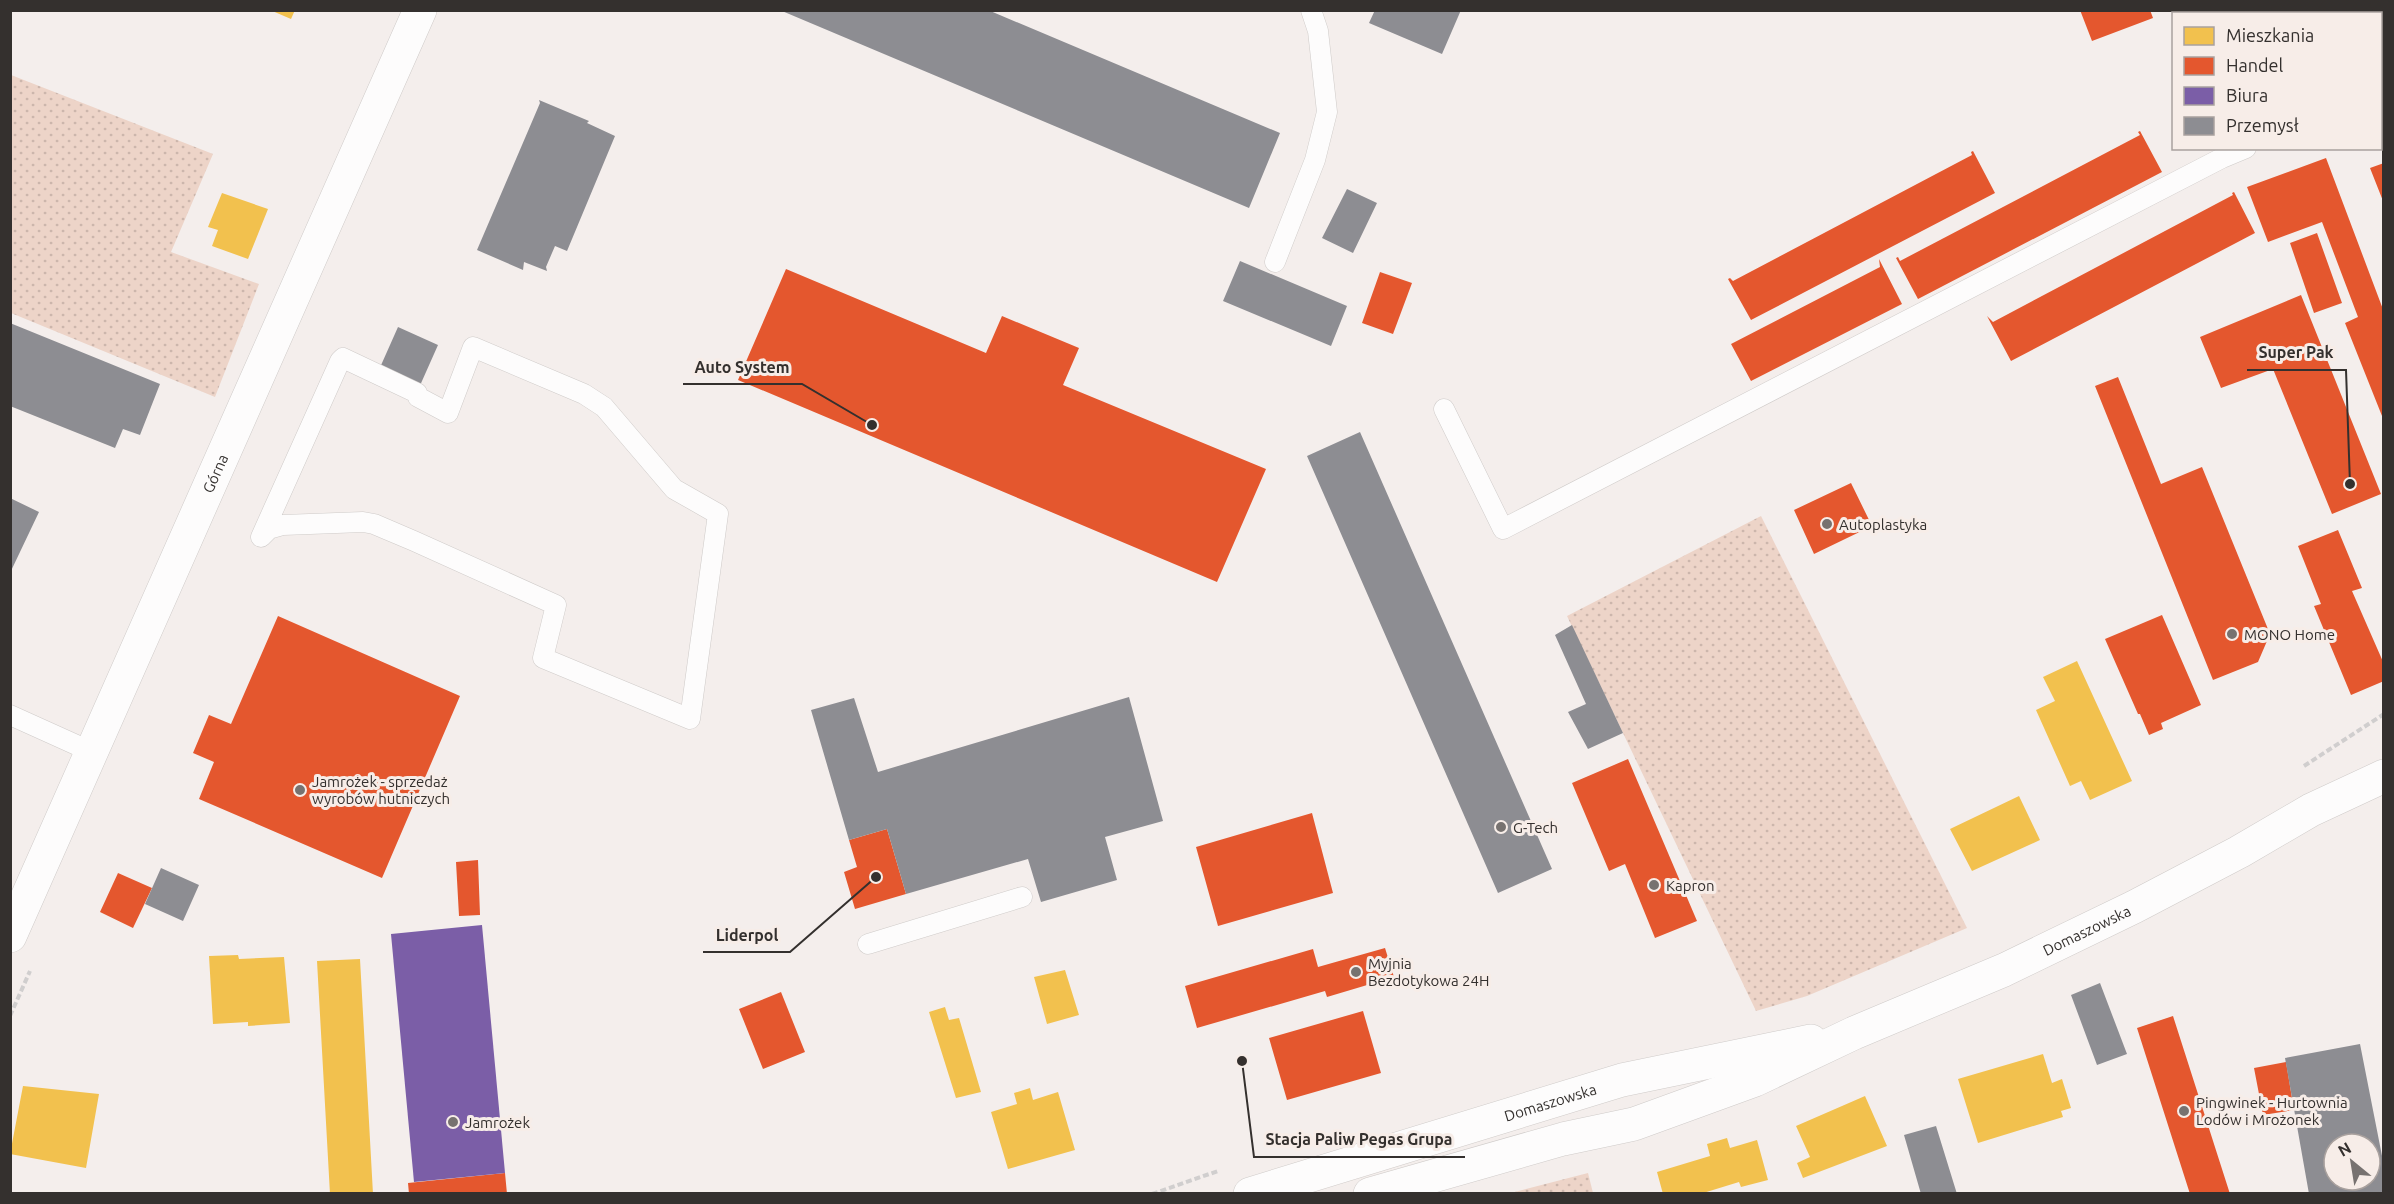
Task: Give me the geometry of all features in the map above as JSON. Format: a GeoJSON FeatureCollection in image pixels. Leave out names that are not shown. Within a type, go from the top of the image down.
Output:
{"type":"FeatureCollection","features":[{"type":"Feature","properties":{"kind":"street","name":"Górna"},"geometry":{"type":"LineString","coordinates":[[10,936],[420,10]]}},
{"type":"Feature","properties":{"kind":"street","name":"Domaszowska"},"geometry":{"type":"LineString","coordinates":[[2311,810],[2384,755]]}},
{"type":"Feature","properties":{"kind":"street","name":"Domaszowska"},"geometry":{"type":"LineString","coordinates":[[1370,1194],[1563,1139],[1634,1124],[1755,1080],[1854,1033],[2004,970],[2134,907],[2239,852],[2311,810],[2384,776]]}},
{"type":"Feature","properties":{"kind":"street","name":"Domaszowska"},"geometry":{"type":"LineString","coordinates":[[1250,1194],[1622,1080],[1854,1033]]}},
{"type":"Feature","properties":{"kind":"lane"},"geometry":{"type":"LineString","coordinates":[[1275,262],[1315,160],[1327,112],[1318,31],[1311,10]]}},
{"type":"Feature","properties":{"kind":"lane"},"geometry":{"type":"LineString","coordinates":[[1444,409],[1503,529],[2241,150]]}},
{"type":"Feature","properties":{"kind":"lane"},"geometry":{"type":"LineString","coordinates":[[473,347],[584,394],[604,407],[674,489],[718,514],[690,719],[543,658],[556,605],[369,522],[283,525],[269,529],[261,537],[343,358],[417,393],[418,397],[448,412],[473,347]]}},
{"type":"Feature","properties":{"kind":"lane"},"geometry":{"type":"LineString","coordinates":[[10,715],[92,752]]}},
{"type":"Feature","properties":{"kind":"lane"},"geometry":{"type":"LineString","coordinates":[[868,944],[1022,897]]}},
{"type":"Feature","properties":{"kind":"path"},"geometry":{"type":"LineString","coordinates":[[2301,769],[2384,714]]}},
{"type":"Feature","properties":{"kind":"path"},"geometry":{"type":"LineString","coordinates":[[1152,1194],[1226,1169]]}},
{"type":"Feature","properties":{"kind":"shaded area"},"geometry":{"type":"Polygon","coordinates":[[[11,75],[213,154],[171,252],[259,284],[215,397],[11,313],[11,75]]]}},
{"type":"Feature","properties":{"kind":"shaded area"},"geometry":{"type":"Polygon","coordinates":[[[1761,516],[1967,928],[1807,996],[1756,1011],[1567,616],[1761,516]]]}},
{"type":"Feature","properties":{"kind":"shaded area"},"geometry":{"type":"Polygon","coordinates":[[[1588,1173],[1593,1193],[1511,1193],[1588,1173]]]}},
{"type":"Feature","properties":{"kind":"building: Mieszkania"},"geometry":{"type":"Polygon","coordinates":[[[270,10],[295,10],[291,19],[270,10]]]}},
{"type":"Feature","properties":{"kind":"building: Mieszkania"},"geometry":{"type":"Polygon","coordinates":[[[222,193],[268,209],[248,259],[212,246],[218,230],[208,227],[222,193]]]}},
{"type":"Feature","properties":{"kind":"building: Mieszkania"},"geometry":{"type":"Polygon","coordinates":[[[2077,661],[2132,781],[2090,800],[2081,781],[2070,786],[2036,710],[2055,701],[2043,677],[2077,661]]]}},
{"type":"Feature","properties":{"kind":"building: Mieszkania"},"geometry":{"type":"Polygon","coordinates":[[[2019,796],[2040,840],[1972,871],[1950,829],[2019,796]]]}},
{"type":"Feature","properties":{"kind":"building: Mieszkania"},"geometry":{"type":"Polygon","coordinates":[[[238,955],[239,959],[284,957],[290,1023],[248,1026],[248,1022],[213,1024],[209,956],[238,955]]]}},
{"type":"Feature","properties":{"kind":"building: Mieszkania"},"geometry":{"type":"Polygon","coordinates":[[[360,959],[373,1194],[330,1194],[317,961],[360,959]]]}},
{"type":"Feature","properties":{"kind":"building: Mieszkania"},"geometry":{"type":"Polygon","coordinates":[[[1065,970],[1079,1015],[1047,1024],[1034,977],[1065,970]]]}},
{"type":"Feature","properties":{"kind":"building: Mieszkania"},"geometry":{"type":"Polygon","coordinates":[[[945,1007],[949,1020],[959,1018],[981,1092],[956,1098],[929,1012],[945,1007]]]}},
{"type":"Feature","properties":{"kind":"building: Mieszkania"},"geometry":{"type":"Polygon","coordinates":[[[2043,1054],[2052,1083],[2062,1079],[2071,1108],[2061,1111],[2063,1117],[1978,1143],[1958,1079],[2043,1054]]]}},
{"type":"Feature","properties":{"kind":"building: Mieszkania"},"geometry":{"type":"Polygon","coordinates":[[[23,1086],[99,1094],[86,1168],[10,1154],[23,1086]]]}},
{"type":"Feature","properties":{"kind":"building: Mieszkania"},"geometry":{"type":"Polygon","coordinates":[[[1030,1088],[1033,1100],[1058,1092],[1075,1150],[1008,1169],[991,1112],[1017,1104],[1014,1093],[1030,1088]]]}},
{"type":"Feature","properties":{"kind":"building: Mieszkania"},"geometry":{"type":"Polygon","coordinates":[[[1865,1096],[1887,1146],[1803,1178],[1797,1163],[1810,1157],[1796,1126],[1865,1096]]]}},
{"type":"Feature","properties":{"kind":"building: Mieszkania"},"geometry":{"type":"Polygon","coordinates":[[[1727,1138],[1730,1148],[1757,1140],[1768,1180],[1741,1187],[1739,1182],[1700,1194],[1663,1194],[1657,1172],[1710,1156],[1707,1144],[1727,1138]]]}},
{"type":"Feature","properties":{"kind":"building: Handel"},"geometry":{"type":"Polygon","coordinates":[[[2080,10],[2150,10],[2153,18],[2092,41],[2080,10]]]}},
{"type":"Feature","properties":{"kind":"building: Handel"},"geometry":{"type":"Polygon","coordinates":[[[2319,10],[2384,10],[2384,65],[2382,66],[2382,12],[2320,12],[2319,10]]]}},
{"type":"Feature","properties":{"kind":"building: Handel"},"geometry":{"type":"Polygon","coordinates":[[[2140,131],[2162,172],[1918,299],[1896,258],[1898,257],[1900,261],[2140,135],[2138,132],[2140,131]]]}},
{"type":"Feature","properties":{"kind":"building: Handel"},"geometry":{"type":"Polygon","coordinates":[[[1973,151],[1995,193],[1751,320],[1728,279],[1733,281],[1972,155],[1973,151]]]}},
{"type":"Feature","properties":{"kind":"building: Handel"},"geometry":{"type":"Polygon","coordinates":[[[2326,158],[2384,312],[2384,421],[2345,323],[2358,317],[2322,222],[2268,242],[2247,187],[2326,158]]]}},
{"type":"Feature","properties":{"kind":"building: Handel"},"geometry":{"type":"Polygon","coordinates":[[[2384,163],[2384,201],[2383,201],[2370,168],[2384,163]]]}},
{"type":"Feature","properties":{"kind":"building: Handel"},"geometry":{"type":"Polygon","coordinates":[[[2234,192],[2255,233],[2011,361],[1987,316],[1993,322],[2233,195],[2234,192]]]}},
{"type":"Feature","properties":{"kind":"building: Handel"},"geometry":{"type":"Polygon","coordinates":[[[2317,233],[2342,303],[2314,313],[2290,243],[2317,233]]]}},
{"type":"Feature","properties":{"kind":"building: Handel"},"geometry":{"type":"Polygon","coordinates":[[[1879,259],[1902,304],[1751,381],[1731,344],[1880,267],[1879,259]]]}},
{"type":"Feature","properties":{"kind":"building: Handel"},"geometry":{"type":"Polygon","coordinates":[[[786,269],[986,353],[1002,316],[1079,348],[1063,385],[1266,469],[1217,582],[738,380],[786,269]]]}},
{"type":"Feature","properties":{"kind":"building: Handel"},"geometry":{"type":"Polygon","coordinates":[[[1380,272],[1412,283],[1393,334],[1362,323],[1380,272]]]}},
{"type":"Feature","properties":{"kind":"building: Handel"},"geometry":{"type":"Polygon","coordinates":[[[2301,295],[2381,494],[2332,514],[2273,369],[2221,388],[2200,337],[2301,295]]]}},
{"type":"Feature","properties":{"kind":"building: Handel"},"geometry":{"type":"Polygon","coordinates":[[[2118,377],[2161,484],[2202,467],[2270,634],[2258,662],[2213,680],[2095,386],[2118,377]]]}},
{"type":"Feature","properties":{"kind":"building: Handel"},"geometry":{"type":"Polygon","coordinates":[[[1851,483],[1872,526],[1814,554],[1794,510],[1851,483]]]}},
{"type":"Feature","properties":{"kind":"building: Handel"},"geometry":{"type":"Polygon","coordinates":[[[2338,530],[2362,588],[2352,591],[2384,664],[2384,681],[2351,695],[2314,606],[2321,604],[2298,546],[2338,530]]]}},
{"type":"Feature","properties":{"kind":"building: Handel"},"geometry":{"type":"Polygon","coordinates":[[[2162,615],[2201,705],[2161,723],[2163,729],[2149,735],[2105,639],[2162,615]]]}},
{"type":"Feature","properties":{"kind":"building: Handel"},"geometry":{"type":"Polygon","coordinates":[[[278,616],[460,696],[382,878],[199,799],[214,762],[193,753],[209,715],[231,724],[278,616]]]}},
{"type":"Feature","properties":{"kind":"building: Handel"},"geometry":{"type":"Polygon","coordinates":[[[1628,759],[1697,921],[1655,938],[1625,864],[1609,871],[1572,783],[1628,759]]]}},
{"type":"Feature","properties":{"kind":"building: Handel"},"geometry":{"type":"Polygon","coordinates":[[[1312,813],[1333,893],[1218,926],[1196,847],[1312,813]]]}},
{"type":"Feature","properties":{"kind":"building: Handel"},"geometry":{"type":"Polygon","coordinates":[[[887,829],[906,894],[855,909],[844,872],[857,867],[849,840],[887,829]]]}},
{"type":"Feature","properties":{"kind":"building: Handel"},"geometry":{"type":"Polygon","coordinates":[[[478,860],[480,915],[459,916],[456,862],[478,860]]]}},
{"type":"Feature","properties":{"kind":"building: Handel"},"geometry":{"type":"Polygon","coordinates":[[[118,873],[152,888],[133,928],[100,912],[118,873]]]}},
{"type":"Feature","properties":{"kind":"building: Handel"},"geometry":{"type":"Polygon","coordinates":[[[1385,948],[1394,977],[1327,997],[1325,991],[1197,1028],[1185,986],[1313,949],[1318,967],[1385,948]]]}},
{"type":"Feature","properties":{"kind":"building: Handel"},"geometry":{"type":"Polygon","coordinates":[[[781,992],[805,1052],[763,1069],[739,1009],[781,992]]]}},
{"type":"Feature","properties":{"kind":"building: Handel"},"geometry":{"type":"Polygon","coordinates":[[[1363,1011],[1381,1073],[1287,1100],[1269,1038],[1363,1011]]]}},
{"type":"Feature","properties":{"kind":"building: Handel","name":"Pingwinek - Hurtownia Lodów i Mrożonek"},"geometry":{"type":"Polygon","coordinates":[[[2173,1016],[2230,1194],[2190,1194],[2137,1028],[2173,1016]]]}},
{"type":"Feature","properties":{"kind":"building: Handel"},"geometry":{"type":"Polygon","coordinates":[[[2286,1062],[2294,1110],[2263,1115],[2254,1068],[2286,1062]]]}},
{"type":"Feature","properties":{"kind":"building: Handel"},"geometry":{"type":"Polygon","coordinates":[[[505,1173],[507,1194],[409,1194],[408,1183],[505,1173]]]}},
{"type":"Feature","properties":{"kind":"building: Biura"},"geometry":{"type":"Polygon","coordinates":[[[482,925],[505,1173],[414,1182],[391,934],[482,925]]]}},
{"type":"Feature","properties":{"kind":"building: Przemysł"},"geometry":{"type":"Polygon","coordinates":[[[988,10],[1280,133],[1249,208],[782,11],[988,10]]]}},
{"type":"Feature","properties":{"kind":"building: Przemysł"},"geometry":{"type":"Polygon","coordinates":[[[1375,10],[1461,10],[1442,54],[1369,23],[1375,10]]]}},
{"type":"Feature","properties":{"kind":"building: Przemysł"},"geometry":{"type":"Polygon","coordinates":[[[539,100],[589,121],[587,123],[615,136],[567,251],[555,246],[546,267],[547,271],[524,262],[523,270],[477,250],[540,103],[539,100]]]}},
{"type":"Feature","properties":{"kind":"building: Przemysł"},"geometry":{"type":"Polygon","coordinates":[[[1347,189],[1377,203],[1353,253],[1322,238],[1347,189]]]}},
{"type":"Feature","properties":{"kind":"building: Przemysł"},"geometry":{"type":"Polygon","coordinates":[[[1240,261],[1347,306],[1331,346],[1223,301],[1240,261]]]}},
{"type":"Feature","properties":{"kind":"building: Przemysł"},"geometry":{"type":"Polygon","coordinates":[[[10,323],[160,384],[140,435],[123,429],[115,448],[10,406],[10,323]]]}},
{"type":"Feature","properties":{"kind":"building: Przemysł"},"geometry":{"type":"Polygon","coordinates":[[[398,327],[438,345],[418,390],[378,372],[398,327]]]}},
{"type":"Feature","properties":{"kind":"building: Przemysł"},"geometry":{"type":"Polygon","coordinates":[[[1360,432],[1552,869],[1498,893],[1307,456],[1360,432]]]}},
{"type":"Feature","properties":{"kind":"building: Przemysł"},"geometry":{"type":"Polygon","coordinates":[[[10,498],[39,512],[10,573],[10,498]]]}},
{"type":"Feature","properties":{"kind":"building: Przemysł"},"geometry":{"type":"Polygon","coordinates":[[[1572,625],[1623,733],[1588,749],[1568,712],[1586,704],[1555,635],[1572,625]]]}},
{"type":"Feature","properties":{"kind":"building: Przemysł"},"geometry":{"type":"Polygon","coordinates":[[[1129,697],[1163,821],[1105,837],[1117,880],[1041,902],[1028,859],[906,894],[887,829],[849,840],[811,710],[854,698],[878,772],[1129,697]]]}},
{"type":"Feature","properties":{"kind":"building: Przemysł"},"geometry":{"type":"Polygon","coordinates":[[[161,868],[199,885],[183,921],[145,904],[161,868]]]}},
{"type":"Feature","properties":{"kind":"building: Przemysł"},"geometry":{"type":"Polygon","coordinates":[[[2100,983],[2127,1054],[2097,1065],[2071,995],[2100,983]]]}},
{"type":"Feature","properties":{"kind":"building: Przemysł"},"geometry":{"type":"Polygon","coordinates":[[[2360,1044],[2377,1132],[2322,1132],[2322,1192],[2382,1192],[2382,1156],[2384,1194],[2309,1194],[2285,1058],[2360,1044]]]}},
{"type":"Feature","properties":{"kind":"building: Przemysł"},"geometry":{"type":"Polygon","coordinates":[[[1936,1126],[1957,1194],[1921,1194],[1904,1135],[1936,1126]]]}},
{"type":"Feature","properties":{"kind":"place","name":"Auto System"},"geometry":{"type":"Point","coordinates":[872,425]}},
{"type":"Feature","properties":{"kind":"place","name":"Super Pak"},"geometry":{"type":"Point","coordinates":[2350,484]}},
{"type":"Feature","properties":{"kind":"place","name":"Autoplastyka"},"geometry":{"type":"Point","coordinates":[1827,524]}},
{"type":"Feature","properties":{"kind":"place","name":"MONO Home"},"geometry":{"type":"Point","coordinates":[2232,634]}},
{"type":"Feature","properties":{"kind":"place","name":"Jamrożek - sprzedaż wyrobów hutniczych"},"geometry":{"type":"Point","coordinates":[300,790]}},
{"type":"Feature","properties":{"kind":"place","name":"G-Tech"},"geometry":{"type":"Point","coordinates":[1501,827]}},
{"type":"Feature","properties":{"kind":"place","name":"Liderpol"},"geometry":{"type":"Point","coordinates":[876,877]}},
{"type":"Feature","properties":{"kind":"place","name":"Kapron"},"geometry":{"type":"Point","coordinates":[1654,885]}},
{"type":"Feature","properties":{"kind":"place","name":"Myjnia Bezdotykowa 24H"},"geometry":{"type":"Point","coordinates":[1356,972]}},
{"type":"Feature","properties":{"kind":"place","name":"Stacja Paliw Pegas Grupa"},"geometry":{"type":"Point","coordinates":[1242,1061]}},
{"type":"Feature","properties":{"kind":"place","name":"Pingwinek - Hurtownia Lodów i Mrożonek"},"geometry":{"type":"Point","coordinates":[2184,1111]}},
{"type":"Feature","properties":{"kind":"place","name":"Jamrożek"},"geometry":{"type":"Point","coordinates":[453,1122]}}]}
